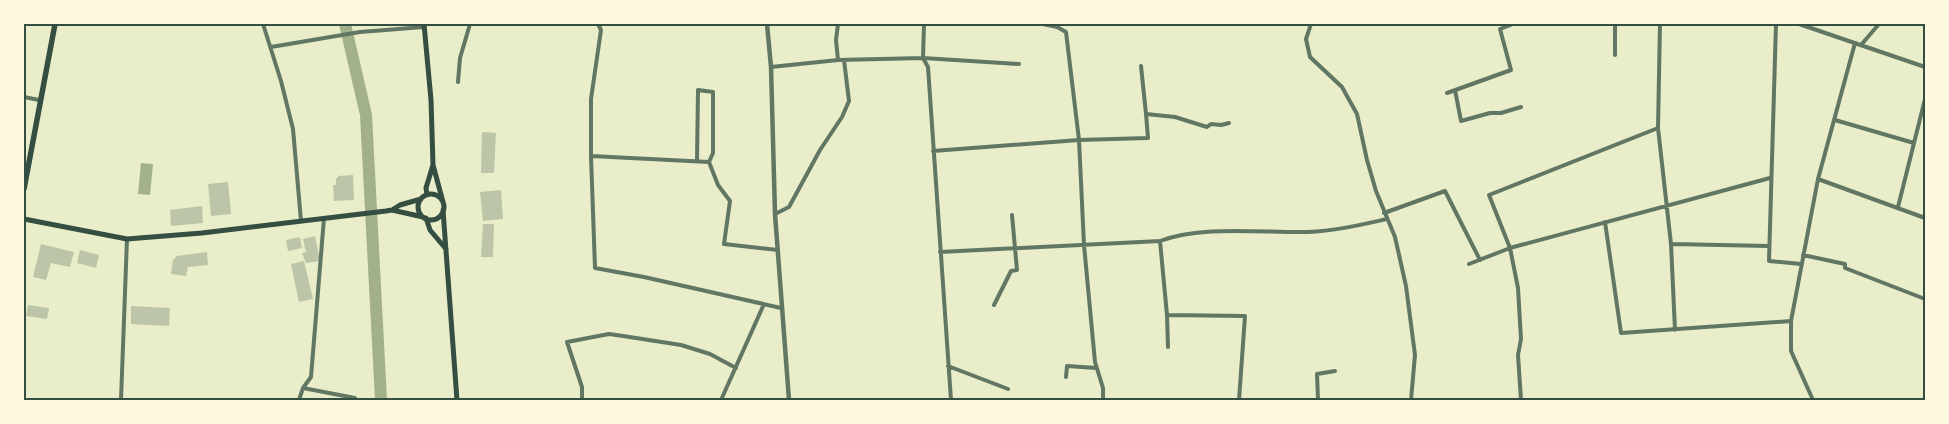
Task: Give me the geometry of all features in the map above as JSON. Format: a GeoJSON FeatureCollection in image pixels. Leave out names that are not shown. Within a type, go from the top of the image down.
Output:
{"type":"FeatureCollection","features":[{"type":"Feature","properties":{"kind":"main road"},"geometry":{"type":"LineString","coordinates":[[24,189],[55,24]]}},
{"type":"Feature","properties":{"kind":"main road"},"geometry":{"type":"LineString","coordinates":[[424,26],[431,100],[433,164],[443,202],[457,400]]}},
{"type":"Feature","properties":{"kind":"main road"},"geometry":{"type":"LineString","coordinates":[[433,164],[419,210],[430,230],[446,250]]}},
{"type":"Feature","properties":{"kind":"main road"},"geometry":{"type":"LineString","coordinates":[[24,219],[127,239],[202,233],[389,210],[434,195],[443,202]]}},
{"type":"Feature","properties":{"kind":"main road"},"geometry":{"type":"LineString","coordinates":[[389,210],[435,219],[443,210]]}},
{"type":"Feature","properties":{"kind":"street"},"geometry":{"type":"LineString","coordinates":[[264,24],[293,129],[300,221]]}},
{"type":"Feature","properties":{"kind":"street"},"geometry":{"type":"LineString","coordinates":[[458,82],[460,58],[470,24]]}},
{"type":"Feature","properties":{"kind":"street"},"geometry":{"type":"LineString","coordinates":[[598,24],[600,30],[591,99],[594,268],[644,277],[781,308]]}},
{"type":"Feature","properties":{"kind":"street"},"geometry":{"type":"LineString","coordinates":[[767,24],[771,67],[775,214],[789,400]]}},
{"type":"Feature","properties":{"kind":"street"},"geometry":{"type":"LineString","coordinates":[[838,24],[836,40],[838,60]]}},
{"type":"Feature","properties":{"kind":"street"},"geometry":{"type":"LineString","coordinates":[[924,24],[923,58],[928,68],[951,400]]}},
{"type":"Feature","properties":{"kind":"street"},"geometry":{"type":"LineString","coordinates":[[1043,24],[1058,27],[1066,32],[1080,140],[1084,245],[1097,368],[1103,388],[1103,400]]}},
{"type":"Feature","properties":{"kind":"street"},"geometry":{"type":"LineString","coordinates":[[1311,24],[1306,39],[1310,57],[1342,87],[1357,114],[1366,160],[1384,214],[1394,237],[1406,286],[1415,355],[1411,400]]}},
{"type":"Feature","properties":{"kind":"street"},"geometry":{"type":"LineString","coordinates":[[1447,93],[1512,70],[1500,30],[1513,24]]}},
{"type":"Feature","properties":{"kind":"street"},"geometry":{"type":"LineString","coordinates":[[1615,24],[1615,55]]}},
{"type":"Feature","properties":{"kind":"street"},"geometry":{"type":"LineString","coordinates":[[1660,24],[1658,128],[1671,244],[1675,330]]}},
{"type":"Feature","properties":{"kind":"street"},"geometry":{"type":"LineString","coordinates":[[1776,24],[1769,261],[1801,264]]}},
{"type":"Feature","properties":{"kind":"street"},"geometry":{"type":"LineString","coordinates":[[1799,24],[1925,67]]}},
{"type":"Feature","properties":{"kind":"street"},"geometry":{"type":"LineString","coordinates":[[1861,45],[1879,24]]}},
{"type":"Feature","properties":{"kind":"street"},"geometry":{"type":"LineString","coordinates":[[271,47],[328,36],[424,26]]}},
{"type":"Feature","properties":{"kind":"street"},"geometry":{"type":"LineString","coordinates":[[1813,400],[1791,351],[1791,322],[1802,255],[1818,179],[1855,43]]}},
{"type":"Feature","properties":{"kind":"street"},"geometry":{"type":"LineString","coordinates":[[771,67],[838,60],[923,58],[1019,64]]}},
{"type":"Feature","properties":{"kind":"street"},"geometry":{"type":"LineString","coordinates":[[775,214],[790,207],[820,150],[842,117],[849,101],[844,60]]}},
{"type":"Feature","properties":{"kind":"street"},"geometry":{"type":"LineString","coordinates":[[933,151],[1080,140],[1148,138],[1141,66]]}},
{"type":"Feature","properties":{"kind":"street"},"geometry":{"type":"LineString","coordinates":[[697,161],[698,90],[713,92],[713,153],[709,162],[718,184],[730,201],[724,244],[778,250]]}},
{"type":"Feature","properties":{"kind":"street"},"geometry":{"type":"LineString","coordinates":[[1455,90],[1461,122],[1490,113],[1521,107]]}},
{"type":"Feature","properties":{"kind":"street"},"geometry":{"type":"LineString","coordinates":[[24,97],[40,100]]}},
{"type":"Feature","properties":{"kind":"street"},"geometry":{"type":"LineString","coordinates":[[1898,207],[1925,99]]}},
{"type":"Feature","properties":{"kind":"street"},"geometry":{"type":"LineString","coordinates":[[1146,114],[1175,117],[1207,127],[1211,124],[1221,125],[1229,122]]}},
{"type":"Feature","properties":{"kind":"street"},"geometry":{"type":"LineString","coordinates":[[1835,120],[1914,143]]}},
{"type":"Feature","properties":{"kind":"street"},"geometry":{"type":"LineString","coordinates":[[1521,400],[1518,355],[1521,339],[1518,288],[1510,248],[1489,195],[1658,128]]}},
{"type":"Feature","properties":{"kind":"street"},"geometry":{"type":"LineString","coordinates":[[591,156],[709,162]]}},
{"type":"Feature","properties":{"kind":"street"},"geometry":{"type":"LineString","coordinates":[[1469,264],[1510,248],[1770,178]]}},
{"type":"Feature","properties":{"kind":"street"},"geometry":{"type":"LineString","coordinates":[[1818,179],[1925,218]]}},
{"type":"Feature","properties":{"kind":"street"},"geometry":{"type":"LineString","coordinates":[[1384,214],[1445,191],[1480,260]]}},
{"type":"Feature","properties":{"kind":"street"},"geometry":{"type":"LineString","coordinates":[[994,305],[1011,271],[1017,270],[1012,215]]}},
{"type":"Feature","properties":{"kind":"street"},"geometry":{"type":"LineString","coordinates":[[299,400],[303,388],[312,377],[324,218]]}},
{"type":"Feature","properties":{"kind":"street"},"geometry":{"type":"LineString","coordinates":[[940,252],[1160,240],[1176,234],[1212,232],[1338,230],[1387,219]]}},
{"type":"Feature","properties":{"kind":"street"},"geometry":{"type":"LineString","coordinates":[[1605,222],[1621,333],[1791,322]]}},
{"type":"Feature","properties":{"kind":"street"},"geometry":{"type":"LineString","coordinates":[[121,400],[127,239]]}},
{"type":"Feature","properties":{"kind":"street"},"geometry":{"type":"LineString","coordinates":[[1160,240],[1168,315],[1168,347]]}},
{"type":"Feature","properties":{"kind":"street"},"geometry":{"type":"LineString","coordinates":[[1671,244],[1769,246]]}},
{"type":"Feature","properties":{"kind":"street"},"geometry":{"type":"LineString","coordinates":[[1802,255],[1845,264],[1845,268],[1925,299]]}},
{"type":"Feature","properties":{"kind":"street"},"geometry":{"type":"LineString","coordinates":[[721,400],[764,304]]}},
{"type":"Feature","properties":{"kind":"street"},"geometry":{"type":"LineString","coordinates":[[1168,315],[1245,316],[1239,400]]}},
{"type":"Feature","properties":{"kind":"street"},"geometry":{"type":"LineString","coordinates":[[582,400],[582,387],[567,342],[609,334],[632,337],[681,345],[710,354],[736,368]]}},
{"type":"Feature","properties":{"kind":"street"},"geometry":{"type":"LineString","coordinates":[[948,366],[1008,389]]}},
{"type":"Feature","properties":{"kind":"street"},"geometry":{"type":"LineString","coordinates":[[1066,377],[1068,366],[1097,368]]}},
{"type":"Feature","properties":{"kind":"street"},"geometry":{"type":"LineString","coordinates":[[1318,400],[1317,374],[1335,371]]}},
{"type":"Feature","properties":{"kind":"street"},"geometry":{"type":"LineString","coordinates":[[303,388],[355,398],[355,400]]}},
{"type":"Feature","properties":{"kind":"shaded area"},"geometry":{"type":"Polygon","coordinates":[[[141,163],[153,164],[150,195],[138,194],[141,163]]]}},
{"type":"Feature","properties":{"kind":"building"},"geometry":{"type":"Polygon","coordinates":[[[482,132],[496,133],[494,173],[481,173],[482,132]]]}},
{"type":"Feature","properties":{"kind":"building"},"geometry":{"type":"Polygon","coordinates":[[[353,175],[354,200],[334,201],[333,185],[336,185],[336,178],[338,176],[353,175]]]}},
{"type":"Feature","properties":{"kind":"building"},"geometry":{"type":"Polygon","coordinates":[[[228,182],[231,214],[211,216],[208,184],[228,182]]]}},
{"type":"Feature","properties":{"kind":"building"},"geometry":{"type":"Polygon","coordinates":[[[501,190],[503,219],[483,221],[480,192],[501,190]]]}},
{"type":"Feature","properties":{"kind":"building"},"geometry":{"type":"Polygon","coordinates":[[[202,206],[203,223],[171,226],[170,210],[202,206]]]}},
{"type":"Feature","properties":{"kind":"building"},"geometry":{"type":"Polygon","coordinates":[[[483,224],[494,224],[493,257],[481,257],[483,224]]]}},
{"type":"Feature","properties":{"kind":"building"},"geometry":{"type":"Polygon","coordinates":[[[315,236],[320,261],[306,263],[302,253],[306,252],[303,239],[315,236]]]}},
{"type":"Feature","properties":{"kind":"building"},"geometry":{"type":"Polygon","coordinates":[[[300,237],[302,248],[288,251],[286,240],[300,237]]]}},
{"type":"Feature","properties":{"kind":"building"},"geometry":{"type":"Polygon","coordinates":[[[41,244],[74,252],[70,267],[51,263],[46,280],[33,277],[41,244]]]}},
{"type":"Feature","properties":{"kind":"building"},"geometry":{"type":"Polygon","coordinates":[[[80,250],[99,255],[96,268],[77,263],[80,250]]]}},
{"type":"Feature","properties":{"kind":"building"},"geometry":{"type":"Polygon","coordinates":[[[207,252],[208,265],[188,267],[186,276],[171,274],[173,260],[177,256],[207,252]]]}},
{"type":"Feature","properties":{"kind":"building"},"geometry":{"type":"Polygon","coordinates":[[[304,261],[313,299],[299,302],[291,264],[304,261]]]}},
{"type":"Feature","properties":{"kind":"building"},"geometry":{"type":"Polygon","coordinates":[[[28,305],[49,308],[47,319],[26,316],[28,305]]]}},
{"type":"Feature","properties":{"kind":"building"},"geometry":{"type":"Polygon","coordinates":[[[131,306],[170,308],[169,326],[131,324],[131,306]]]}},
{"type":"Feature","properties":{"kind":"waterway"},"geometry":{"type":"LineString","coordinates":[[345,24],[366,115],[381,400]]}}]}
